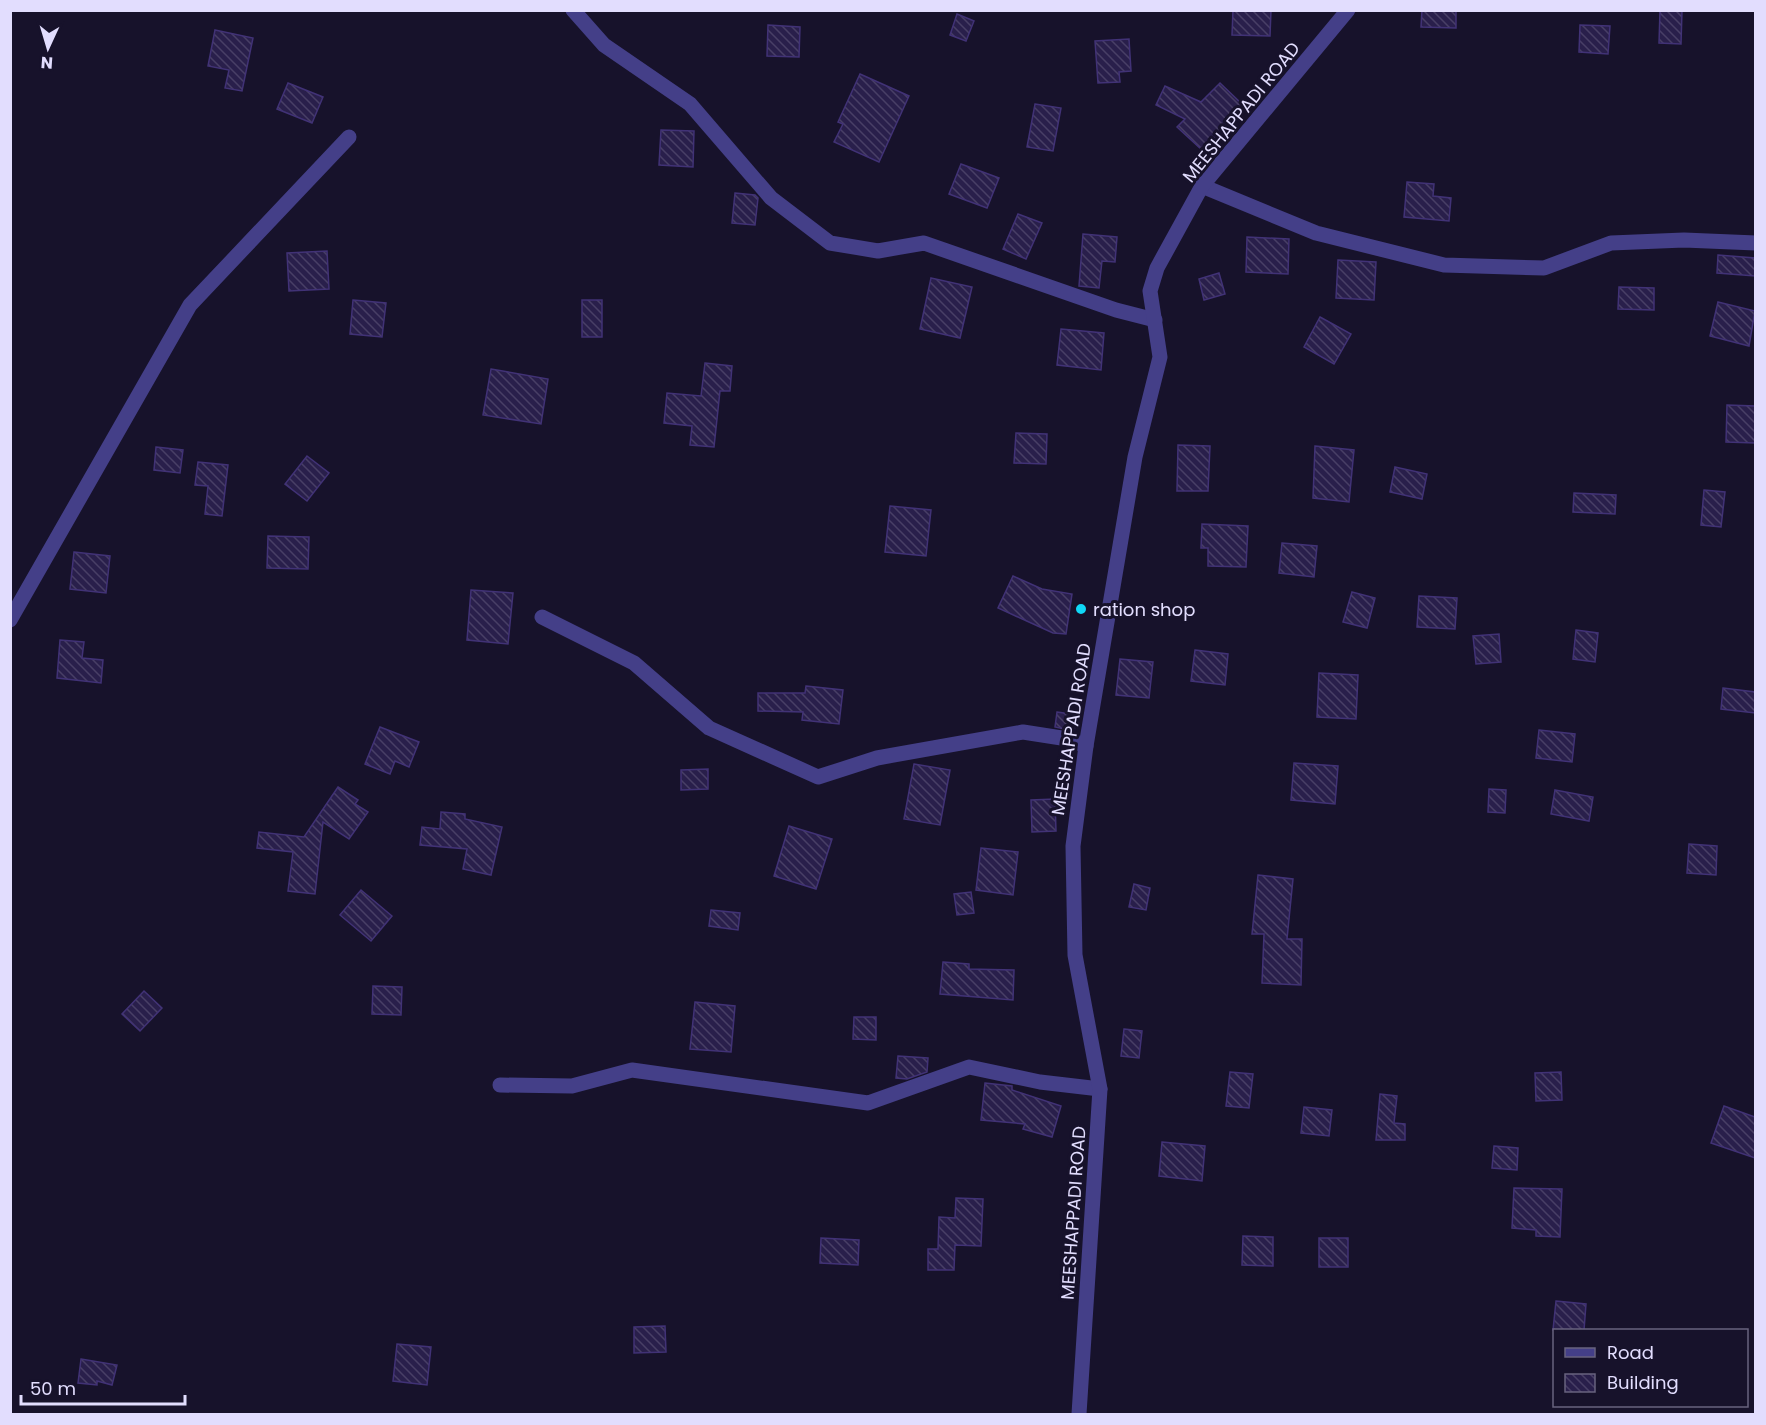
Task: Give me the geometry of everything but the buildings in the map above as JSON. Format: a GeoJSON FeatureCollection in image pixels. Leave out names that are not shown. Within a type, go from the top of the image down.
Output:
{"type":"FeatureCollection","features":[{"type":"Feature","properties":{"kind":"street"},"geometry":{"type":"LineString","coordinates":[[573,10],[604,45],[690,104],[771,198],[830,243],[878,251],[924,243],[1116,310],[1155,320]]}},
{"type":"Feature","properties":{"kind":"street","name":"MEESHAPPADI ROAD"},"geometry":{"type":"LineString","coordinates":[[1079,1414],[1100,1089],[1075,955],[1073,846],[1086,746],[1135,457],[1160,357],[1150,291],[1157,268],[1202,186],[1348,10]]}},
{"type":"Feature","properties":{"kind":"street"},"geometry":{"type":"LineString","coordinates":[[10,620],[190,305],[349,137]]}},
{"type":"Feature","properties":{"kind":"street"},"geometry":{"type":"LineString","coordinates":[[1202,186],[1316,233],[1444,265],[1544,268],[1611,243],[1684,240],[1755,243]]}},
{"type":"Feature","properties":{"kind":"street"},"geometry":{"type":"LineString","coordinates":[[542,617],[634,663],[709,728],[818,777],[877,758],[1023,732],[1068,739],[1086,746]]}},
{"type":"Feature","properties":{"kind":"street"},"geometry":{"type":"LineString","coordinates":[[500,1085],[572,1086],[632,1070],[868,1103],[969,1067],[1040,1082],[1100,1089]]}},
{"type":"Feature","properties":{"kind":"place","name":"ration shop"},"geometry":{"type":"Point","coordinates":[1081,609]}}]}
